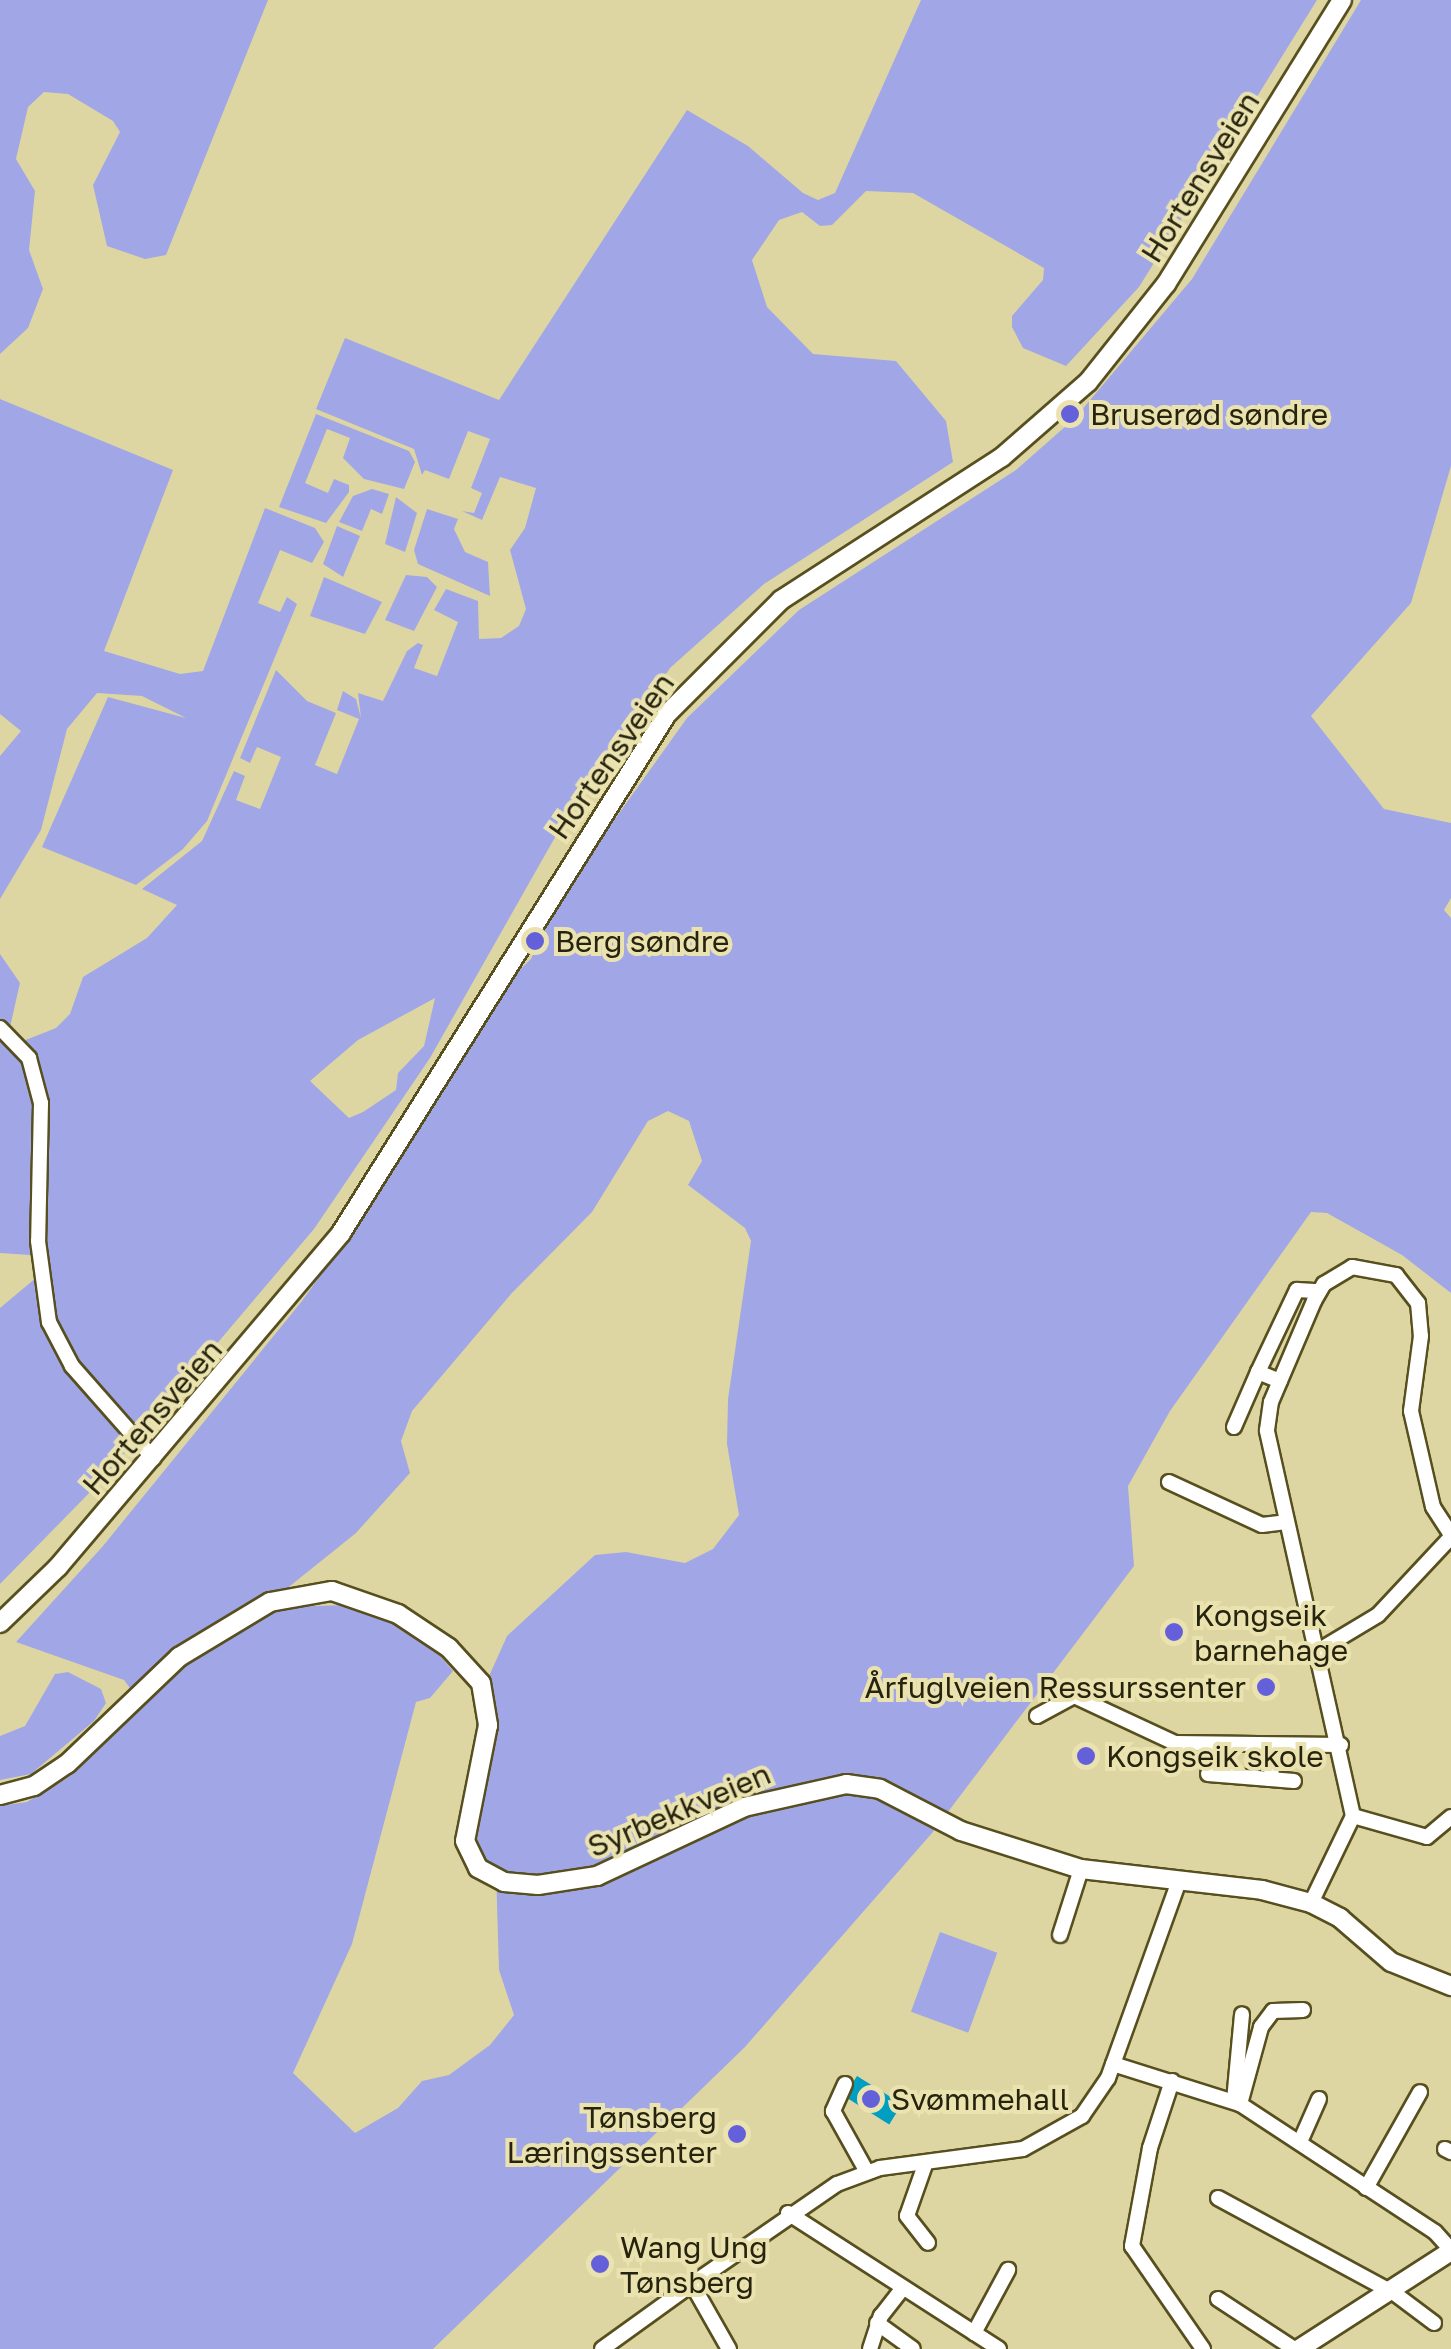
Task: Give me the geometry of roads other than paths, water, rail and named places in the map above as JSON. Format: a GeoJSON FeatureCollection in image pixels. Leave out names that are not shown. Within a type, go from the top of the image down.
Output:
{"type":"FeatureCollection","features":[{"type":"Feature","properties":{"kind":"main road","name":"Hortensveien"},"geometry":{"type":"LineString","coordinates":[[0,1623],[153,1458],[340,1233],[667,714],[780,600],[1002,458],[1088,382],[1166,284],[1342,0]]}},
{"type":"Feature","properties":{"kind":"main road","name":"Syrbekkveien"},"geometry":{"type":"LineString","coordinates":[[0,1795],[34,1786],[67,1764],[156,1674],[207,1639],[270,1602],[332,1591],[398,1614],[449,1648],[480,1683],[488,1725],[465,1841],[478,1868],[504,1882],[538,1885],[597,1876],[744,1807],[846,1784],[880,1789],[961,1831],[1081,1869],[1311,1903],[1340,1918],[1391,1962],[1451,1986]]}},
{"type":"Feature","properties":{"kind":"main road"},"geometry":{"type":"LineString","coordinates":[[1296,2349],[1451,2251]]}},
{"type":"Feature","properties":{"kind":"street"},"geometry":{"type":"LineString","coordinates":[[0,1028],[29,1058],[41,1102],[38,1222],[49,1322],[72,1366],[153,1458]]}},
{"type":"Feature","properties":{"kind":"street"},"geometry":{"type":"LineString","coordinates":[[1311,1903],[1354,1816],[1341,1745],[1286,1522],[1266,1430],[1280,1381],[1319,1291],[1335,1274],[1366,1265],[1396,1275],[1412,1291],[1422,1317],[1414,1428],[1433,1508],[1451,1536],[1378,1616],[1318,1651]]}},
{"type":"Feature","properties":{"kind":"street"},"geometry":{"type":"LineString","coordinates":[[1234,1427],[1297,1290],[1319,1291]]}},
{"type":"Feature","properties":{"kind":"street"},"geometry":{"type":"LineString","coordinates":[[1258,1372],[1280,1381]]}},
{"type":"Feature","properties":{"kind":"street"},"geometry":{"type":"LineString","coordinates":[[1169,1482],[1262,1525],[1286,1522]]}},
{"type":"Feature","properties":{"kind":"street"},"geometry":{"type":"LineString","coordinates":[[1037,1716],[1074,1696],[1175,1743],[1276,1748],[1341,1745]]}},
{"type":"Feature","properties":{"kind":"street"},"geometry":{"type":"LineString","coordinates":[[1270,1778],[1276,1748]]}},
{"type":"Feature","properties":{"kind":"street"},"geometry":{"type":"LineString","coordinates":[[1208,1774],[1294,1781]]}},
{"type":"Feature","properties":{"kind":"street"},"geometry":{"type":"LineString","coordinates":[[1354,1816],[1427,1837],[1451,1817]]}},
{"type":"Feature","properties":{"kind":"street"},"geometry":{"type":"LineString","coordinates":[[1060,1936],[1081,1869]]}},
{"type":"Feature","properties":{"kind":"street"},"geometry":{"type":"LineString","coordinates":[[602,2349],[788,2213],[867,2172],[1050,2140],[1090,2106],[1113,2064],[1178,1881]]}},
{"type":"Feature","properties":{"kind":"street"},"geometry":{"type":"LineString","coordinates":[[1237,2102],[1261,2027],[1273,2012],[1303,2010]]}},
{"type":"Feature","properties":{"kind":"street"},"geometry":{"type":"LineString","coordinates":[[1237,2102],[1242,2014]]}},
{"type":"Feature","properties":{"kind":"street"},"geometry":{"type":"LineString","coordinates":[[1113,2064],[1237,2102],[1435,2232],[1451,2251]]}},
{"type":"Feature","properties":{"kind":"street"},"geometry":{"type":"LineString","coordinates":[[1172,2081],[1150,2148],[1132,2246],[1203,2349]]}},
{"type":"Feature","properties":{"kind":"street"},"geometry":{"type":"LineString","coordinates":[[844,2084],[834,2111],[867,2172]]}},
{"type":"Feature","properties":{"kind":"street"},"geometry":{"type":"LineString","coordinates":[[1366,2188],[1420,2092]]}},
{"type":"Feature","properties":{"kind":"street"},"geometry":{"type":"LineString","coordinates":[[1300,2142],[1319,2100]]}},
{"type":"Feature","properties":{"kind":"street"},"geometry":{"type":"LineString","coordinates":[[926,2162],[907,2216],[928,2243]]}},
{"type":"Feature","properties":{"kind":"street"},"geometry":{"type":"LineString","coordinates":[[1218,2198],[1434,2323]]}},
{"type":"Feature","properties":{"kind":"street"},"geometry":{"type":"LineString","coordinates":[[788,2213],[999,2349]]}},
{"type":"Feature","properties":{"kind":"street"},"geometry":{"type":"LineString","coordinates":[[974,2334],[1008,2270]]}},
{"type":"Feature","properties":{"kind":"street"},"geometry":{"type":"LineString","coordinates":[[692,2284],[728,2349]]}},
{"type":"Feature","properties":{"kind":"street"},"geometry":{"type":"LineString","coordinates":[[870,2349],[878,2324],[902,2288]]}},
{"type":"Feature","properties":{"kind":"street"},"geometry":{"type":"LineString","coordinates":[[1218,2299],[1296,2349]]}},
{"type":"Feature","properties":{"kind":"street"},"geometry":{"type":"LineString","coordinates":[[878,2324],[913,2349]]}},
{"type":"Feature","properties":{"kind":"place","name":"Bruserød søndre"},"geometry":{"type":"Point","coordinates":[1070,414]}},
{"type":"Feature","properties":{"kind":"place","name":"Berg søndre"},"geometry":{"type":"Point","coordinates":[535,941]}},
{"type":"Feature","properties":{"kind":"place","name":"Kongseik barnehage"},"geometry":{"type":"Point","coordinates":[1174,1632]}},
{"type":"Feature","properties":{"kind":"place","name":"Årfuglveien Ressurssenter"},"geometry":{"type":"Point","coordinates":[1266,1687]}},
{"type":"Feature","properties":{"kind":"place","name":"Kongseik skole"},"geometry":{"type":"Point","coordinates":[1086,1756]}},
{"type":"Feature","properties":{"kind":"place","name":"Svømmehall"},"geometry":{"type":"Point","coordinates":[871,2099]}},
{"type":"Feature","properties":{"kind":"place","name":"Tønsberg Læringssenter"},"geometry":{"type":"Point","coordinates":[737,2134]}},
{"type":"Feature","properties":{"kind":"place","name":"Wang Ung Tønsberg"},"geometry":{"type":"Point","coordinates":[600,2264]}}]}
